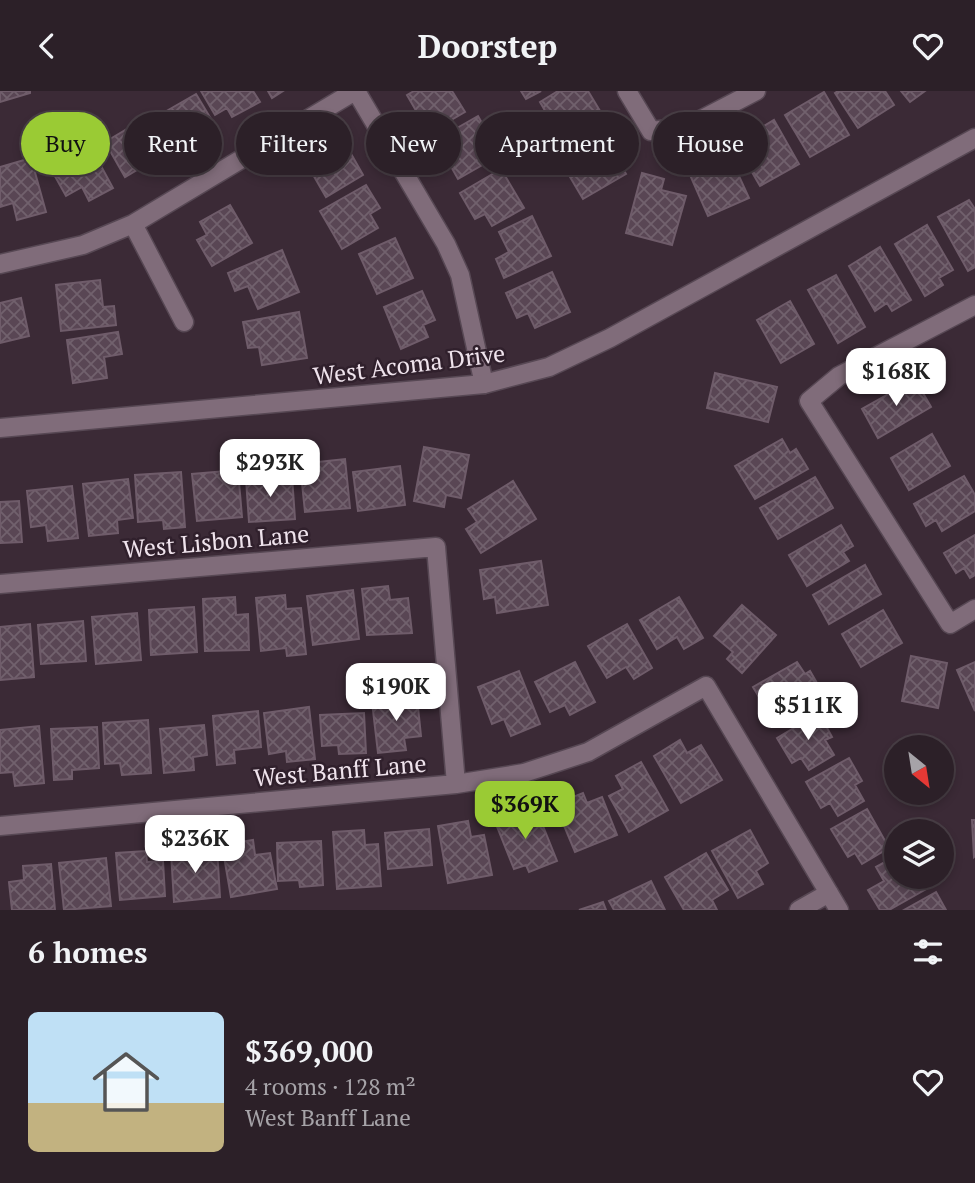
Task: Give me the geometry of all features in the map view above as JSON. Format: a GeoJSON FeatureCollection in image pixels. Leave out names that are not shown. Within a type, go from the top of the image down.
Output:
{"type":"FeatureCollection","features":[{"type":"Feature","properties":{"kind":"street"},"geometry":{"type":"LineString","coordinates":[[0,264],[83,245],[133,224],[356,91],[446,244],[460,275],[484,384]]}},
{"type":"Feature","properties":{"kind":"street"},"geometry":{"type":"LineString","coordinates":[[627,91],[651,131],[687,127],[756,91]]}},
{"type":"Feature","properties":{"kind":"street","name":"West Acoma Drive"},"geometry":{"type":"LineString","coordinates":[[0,428],[484,384],[549,367],[587,350],[975,138]]}},
{"type":"Feature","properties":{"kind":"street"},"geometry":{"type":"LineString","coordinates":[[133,224],[184,322]]}},
{"type":"Feature","properties":{"kind":"street"},"geometry":{"type":"LineString","coordinates":[[975,305],[839,376],[809,401],[950,624],[975,609]]}},
{"type":"Feature","properties":{"kind":"street","name":"West Lisbon Lane"},"geometry":{"type":"LineString","coordinates":[[0,584],[436,547],[456,784]]}},
{"type":"Feature","properties":{"kind":"street","name":"West Banff Lane"},"geometry":{"type":"LineString","coordinates":[[0,826],[456,784],[524,773],[588,752],[706,687],[829,893]]}},
{"type":"Feature","properties":{"kind":"street"},"geometry":{"type":"LineString","coordinates":[[799,910],[829,893],[839,910]]}},
{"type":"Feature","properties":{"kind":"building"},"geometry":{"type":"Polygon","coordinates":[[[0,91],[30,91],[30,93],[0,102],[0,91]]]}},
{"type":"Feature","properties":{"kind":"building"},"geometry":{"type":"Polygon","coordinates":[[[201,91],[253,91],[260,102],[236,112],[232,117],[227,108],[213,112],[201,91]]]}},
{"type":"Feature","properties":{"kind":"building"},"geometry":{"type":"Polygon","coordinates":[[[268,91],[283,91],[272,98],[268,91]]]}},
{"type":"Feature","properties":{"kind":"building"},"geometry":{"type":"Polygon","coordinates":[[[414,91],[452,91],[465,112],[461,114],[461,112],[417,112],[407,95],[414,91]]]}},
{"type":"Feature","properties":{"kind":"building"},"geometry":{"type":"Polygon","coordinates":[[[521,91],[541,91],[526,99],[521,91]]]}},
{"type":"Feature","properties":{"kind":"building"},"geometry":{"type":"Polygon","coordinates":[[[558,91],[588,91],[601,112],[546,112],[540,102],[558,91]]]}},
{"type":"Feature","properties":{"kind":"building"},"geometry":{"type":"Polygon","coordinates":[[[885,91],[894,105],[858,128],[835,93],[885,91]]]}},
{"type":"Feature","properties":{"kind":"building"},"geometry":{"type":"Polygon","coordinates":[[[901,91],[925,91],[910,102],[901,91]]]}},
{"type":"Feature","properties":{"kind":"building"},"geometry":{"type":"Polygon","coordinates":[[[824,92],[849,135],[810,157],[785,115],[824,92]]]}},
{"type":"Feature","properties":{"kind":"building"},"geometry":{"type":"Polygon","coordinates":[[[196,94],[207,112],[165,112],[196,94]]]}},
{"type":"Feature","properties":{"kind":"building"},"geometry":{"type":"Polygon","coordinates":[[[475,118],[475,169],[458,179],[456,175],[461,175],[461,126],[475,118]]]}},
{"type":"Feature","properties":{"kind":"building"},"geometry":{"type":"Polygon","coordinates":[[[774,120],[799,164],[760,186],[754,175],[768,175],[768,124],[774,120]]]}},
{"type":"Feature","properties":{"kind":"building"},"geometry":{"type":"Polygon","coordinates":[[[124,131],[124,175],[128,175],[125,177],[110,151],[110,139],[124,131]]]}},
{"type":"Feature","properties":{"kind":"building"},"geometry":{"type":"Polygon","coordinates":[[[352,156],[363,175],[326,197],[313,175],[352,175],[352,156]]]}},
{"type":"Feature","properties":{"kind":"building"},"geometry":{"type":"Polygon","coordinates":[[[21,161],[21,175],[36,175],[46,212],[17,220],[13,203],[0,207],[0,167],[21,161]]]}},
{"type":"Feature","properties":{"kind":"building"},"geometry":{"type":"Polygon","coordinates":[[[642,173],[664,179],[661,190],[686,196],[672,245],[626,233],[642,173]]]}},
{"type":"Feature","properties":{"kind":"building"},"geometry":{"type":"Polygon","coordinates":[[[54,175],[106,175],[113,188],[89,201],[82,187],[66,196],[54,175]]]}},
{"type":"Feature","properties":{"kind":"building"},"geometry":{"type":"Polygon","coordinates":[[[491,175],[505,175],[524,208],[492,226],[485,214],[475,219],[460,193],[491,175]]]}},
{"type":"Feature","properties":{"kind":"building"},"geometry":{"type":"Polygon","coordinates":[[[569,175],[624,175],[583,199],[569,175]]]}},
{"type":"Feature","properties":{"kind":"building"},"geometry":{"type":"Polygon","coordinates":[[[690,175],[739,175],[749,198],[708,216],[690,175]]]}},
{"type":"Feature","properties":{"kind":"building"},"geometry":{"type":"Polygon","coordinates":[[[366,185],[380,208],[370,214],[378,228],[342,249],[320,211],[366,185]]]}},
{"type":"Feature","properties":{"kind":"building"},"geometry":{"type":"Polygon","coordinates":[[[969,200],[975,209],[975,267],[968,271],[938,217],[969,200]]]}},
{"type":"Feature","properties":{"kind":"building"},"geometry":{"type":"Polygon","coordinates":[[[230,205],[252,243],[212,266],[197,240],[207,235],[200,222],[230,205]]]}},
{"type":"Feature","properties":{"kind":"building"},"geometry":{"type":"Polygon","coordinates":[[[532,216],[551,256],[504,278],[496,259],[509,252],[499,232],[532,216]]]}},
{"type":"Feature","properties":{"kind":"building"},"geometry":{"type":"Polygon","coordinates":[[[927,225],[953,270],[939,278],[943,285],[925,296],[895,244],[927,225]]]}},
{"type":"Feature","properties":{"kind":"building"},"geometry":{"type":"Polygon","coordinates":[[[395,238],[413,278],[377,294],[359,254],[395,238]]]}},
{"type":"Feature","properties":{"kind":"building"},"geometry":{"type":"Polygon","coordinates":[[[880,247],[911,300],[892,311],[887,303],[875,311],[849,266],[880,247]]]}},
{"type":"Feature","properties":{"kind":"building"},"geometry":{"type":"Polygon","coordinates":[[[282,250],[299,292],[258,309],[248,286],[235,291],[228,273],[282,250]]]}},
{"type":"Feature","properties":{"kind":"building"},"geometry":{"type":"Polygon","coordinates":[[[552,272],[570,312],[535,328],[528,313],[517,318],[506,293],[552,272]]]}},
{"type":"Feature","properties":{"kind":"building"},"geometry":{"type":"Polygon","coordinates":[[[836,275],[865,327],[838,343],[808,290],[836,275]]]}},
{"type":"Feature","properties":{"kind":"building"},"geometry":{"type":"Polygon","coordinates":[[[100,280],[103,307],[114,306],[116,325],[61,331],[56,285],[100,280]]]}},
{"type":"Feature","properties":{"kind":"building"},"geometry":{"type":"Polygon","coordinates":[[[422,291],[435,320],[423,325],[428,337],[401,349],[384,307],[422,291]]]}},
{"type":"Feature","properties":{"kind":"building"},"geometry":{"type":"Polygon","coordinates":[[[21,298],[29,336],[0,343],[0,303],[21,298]]]}},
{"type":"Feature","properties":{"kind":"building"},"geometry":{"type":"Polygon","coordinates":[[[790,301],[814,344],[781,363],[757,320],[790,301]]]}},
{"type":"Feature","properties":{"kind":"building"},"geometry":{"type":"Polygon","coordinates":[[[299,312],[307,358],[262,365],[259,347],[248,348],[243,322],[299,312]]]}},
{"type":"Feature","properties":{"kind":"building"},"geometry":{"type":"Polygon","coordinates":[[[118,332],[122,354],[104,357],[107,378],[73,383],[67,340],[118,332]]]}},
{"type":"Feature","properties":{"kind":"building"},"geometry":{"type":"Polygon","coordinates":[[[715,373],[777,387],[768,422],[707,408],[715,373]]]}},
{"type":"Feature","properties":{"kind":"building"},"geometry":{"type":"Polygon","coordinates":[[[915,379],[931,407],[878,438],[862,409],[915,379]]]}},
{"type":"Feature","properties":{"kind":"building"},"geometry":{"type":"Polygon","coordinates":[[[932,434],[950,466],[909,490],[891,458],[932,434]]]}},
{"type":"Feature","properties":{"kind":"building"},"geometry":{"type":"Polygon","coordinates":[[[782,439],[790,453],[796,449],[808,469],[755,499],[735,466],[782,439]]]}},
{"type":"Feature","properties":{"kind":"building"},"geometry":{"type":"Polygon","coordinates":[[[424,447],[469,455],[461,498],[446,495],[444,507],[414,501],[424,447]]]}},
{"type":"Feature","properties":{"kind":"building"},"geometry":{"type":"Polygon","coordinates":[[[345,459],[350,508],[305,512],[300,464],[345,459]]]}},
{"type":"Feature","properties":{"kind":"building"},"geometry":{"type":"Polygon","coordinates":[[[400,466],[405,505],[358,511],[353,472],[400,466]]]}},
{"type":"Feature","properties":{"kind":"building"},"geometry":{"type":"Polygon","coordinates":[[[238,470],[242,517],[197,521],[192,474],[238,470]]]}},
{"type":"Feature","properties":{"kind":"building"},"geometry":{"type":"Polygon","coordinates":[[[181,472],[185,527],[164,529],[163,520],[138,522],[135,475],[181,472]]]}},
{"type":"Feature","properties":{"kind":"building"},"geometry":{"type":"Polygon","coordinates":[[[292,476],[295,519],[249,522],[246,479],[292,476]]]}},
{"type":"Feature","properties":{"kind":"building"},"geometry":{"type":"Polygon","coordinates":[[[964,476],[975,495],[975,511],[942,531],[936,520],[926,526],[914,504],[964,476]]]}},
{"type":"Feature","properties":{"kind":"building"},"geometry":{"type":"Polygon","coordinates":[[[815,477],[833,508],[778,539],[760,508],[815,477]]]}},
{"type":"Feature","properties":{"kind":"building"},"geometry":{"type":"Polygon","coordinates":[[[128,479],[133,518],[117,520],[118,533],[89,536],[83,484],[128,479]]]}},
{"type":"Feature","properties":{"kind":"building"},"geometry":{"type":"Polygon","coordinates":[[[513,481],[536,519],[481,553],[466,529],[477,522],[468,509],[513,481]]]}},
{"type":"Feature","properties":{"kind":"building"},"geometry":{"type":"Polygon","coordinates":[[[72,486],[78,538],[48,541],[46,525],[31,527],[27,491],[72,486]]]}},
{"type":"Feature","properties":{"kind":"building"},"geometry":{"type":"Polygon","coordinates":[[[19,501],[22,542],[0,543],[0,502],[19,501]]]}},
{"type":"Feature","properties":{"kind":"building"},"geometry":{"type":"Polygon","coordinates":[[[841,525],[853,546],[843,552],[849,561],[807,586],[789,555],[841,525]]]}},
{"type":"Feature","properties":{"kind":"building"},"geometry":{"type":"Polygon","coordinates":[[[975,535],[975,575],[970,578],[964,568],[956,573],[944,553],[975,535]]]}},
{"type":"Feature","properties":{"kind":"building"},"geometry":{"type":"Polygon","coordinates":[[[541,561],[548,605],[497,613],[495,597],[484,599],[480,570],[541,561]]]}},
{"type":"Feature","properties":{"kind":"building"},"geometry":{"type":"Polygon","coordinates":[[[865,565],[881,594],[829,624],[813,595],[865,565]]]}},
{"type":"Feature","properties":{"kind":"building"},"geometry":{"type":"Polygon","coordinates":[[[388,586],[390,600],[408,598],[412,633],[367,635],[362,589],[388,586]]]}},
{"type":"Feature","properties":{"kind":"building"},"geometry":{"type":"Polygon","coordinates":[[[353,590],[359,639],[313,645],[307,596],[353,590]]]}},
{"type":"Feature","properties":{"kind":"building"},"geometry":{"type":"Polygon","coordinates":[[[285,595],[286,609],[301,608],[306,654],[287,656],[286,648],[261,651],[256,598],[285,595]]]}},
{"type":"Feature","properties":{"kind":"building"},"geometry":{"type":"Polygon","coordinates":[[[235,597],[236,615],[248,614],[249,650],[205,651],[203,599],[235,597]]]}},
{"type":"Feature","properties":{"kind":"building"},"geometry":{"type":"Polygon","coordinates":[[[679,597],[703,638],[684,649],[677,637],[657,649],[640,620],[679,597]]]}},
{"type":"Feature","properties":{"kind":"building"},"geometry":{"type":"Polygon","coordinates":[[[742,605],[776,635],[742,673],[727,659],[733,652],[714,636],[742,605]]]}},
{"type":"Feature","properties":{"kind":"building"},"geometry":{"type":"Polygon","coordinates":[[[194,607],[197,652],[151,655],[149,610],[194,607]]]}},
{"type":"Feature","properties":{"kind":"building"},"geometry":{"type":"Polygon","coordinates":[[[883,610],[902,643],[861,667],[842,634],[883,610]]]}},
{"type":"Feature","properties":{"kind":"building"},"geometry":{"type":"Polygon","coordinates":[[[137,613],[141,660],[96,664],[92,617],[137,613]]]}},
{"type":"Feature","properties":{"kind":"building"},"geometry":{"type":"Polygon","coordinates":[[[83,621],[86,661],[41,664],[38,625],[83,621]]]}},
{"type":"Feature","properties":{"kind":"building"},"geometry":{"type":"Polygon","coordinates":[[[30,624],[34,677],[0,680],[0,627],[30,624]]]}},
{"type":"Feature","properties":{"kind":"building"},"geometry":{"type":"Polygon","coordinates":[[[627,624],[652,668],[634,679],[626,667],[607,678],[588,646],[627,624]]]}},
{"type":"Feature","properties":{"kind":"building"},"geometry":{"type":"Polygon","coordinates":[[[911,656],[947,663],[938,708],[902,701],[911,656]]]}},
{"type":"Feature","properties":{"kind":"building"},"geometry":{"type":"Polygon","coordinates":[[[575,662],[595,702],[570,715],[565,705],[550,712],[535,682],[575,662]]]}},
{"type":"Feature","properties":{"kind":"building"},"geometry":{"type":"Polygon","coordinates":[[[797,662],[805,674],[810,671],[825,697],[789,718],[777,697],[764,705],[753,687],[797,662]]]}},
{"type":"Feature","properties":{"kind":"building"},"geometry":{"type":"Polygon","coordinates":[[[975,662],[975,711],[957,670],[975,662]]]}},
{"type":"Feature","properties":{"kind":"building"},"geometry":{"type":"Polygon","coordinates":[[[519,671],[540,724],[511,736],[504,719],[492,724],[478,687],[519,671]]]}},
{"type":"Feature","properties":{"kind":"building"},"geometry":{"type":"Polygon","coordinates":[[[417,697],[421,736],[404,738],[406,750],[378,753],[372,702],[417,697]]]}},
{"type":"Feature","properties":{"kind":"building"},"geometry":{"type":"Polygon","coordinates":[[[309,707],[315,759],[287,762],[286,751],[269,754],[264,713],[309,707]]]}},
{"type":"Feature","properties":{"kind":"building"},"geometry":{"type":"Polygon","coordinates":[[[258,711],[261,747],[234,750],[235,763],[217,765],[213,716],[258,711]]]}},
{"type":"Feature","properties":{"kind":"building"},"geometry":{"type":"Polygon","coordinates":[[[364,713],[366,753],[339,754],[338,745],[322,746],[320,715],[364,713]]]}},
{"type":"Feature","properties":{"kind":"building"},"geometry":{"type":"Polygon","coordinates":[[[819,713],[832,737],[825,740],[834,755],[809,770],[801,758],[792,763],[777,738],[819,713]]]}},
{"type":"Feature","properties":{"kind":"building"},"geometry":{"type":"Polygon","coordinates":[[[148,720],[151,773],[122,775],[120,763],[105,764],[103,723],[148,720]]]}},
{"type":"Feature","properties":{"kind":"building"},"geometry":{"type":"Polygon","coordinates":[[[204,725],[207,755],[193,757],[194,770],[164,773],[160,729],[204,725]]]}},
{"type":"Feature","properties":{"kind":"building"},"geometry":{"type":"Polygon","coordinates":[[[39,726],[44,783],[15,786],[13,772],[0,773],[0,730],[39,726]]]}},
{"type":"Feature","properties":{"kind":"building"},"geometry":{"type":"Polygon","coordinates":[[[97,727],[99,768],[72,770],[72,779],[54,780],[51,729],[97,727]]]}},
{"type":"Feature","properties":{"kind":"building"},"geometry":{"type":"Polygon","coordinates":[[[680,740],[687,753],[701,745],[722,780],[681,803],[654,756],[680,740]]]}},
{"type":"Feature","properties":{"kind":"building"},"geometry":{"type":"Polygon","coordinates":[[[849,758],[862,781],[855,785],[864,801],[838,816],[830,803],[821,808],[806,782],[849,758]]]}},
{"type":"Feature","properties":{"kind":"building"},"geometry":{"type":"Polygon","coordinates":[[[641,762],[668,810],[629,832],[609,796],[623,789],[616,776],[641,762]]]}},
{"type":"Feature","properties":{"kind":"building"},"geometry":{"type":"Polygon","coordinates":[[[583,793],[587,803],[602,797],[617,835],[575,852],[555,804],[583,793]]]}},
{"type":"Feature","properties":{"kind":"building"},"geometry":{"type":"Polygon","coordinates":[[[524,808],[531,825],[541,821],[557,861],[529,872],[526,865],[514,869],[494,819],[524,808]]]}},
{"type":"Feature","properties":{"kind":"building"},"geometry":{"type":"Polygon","coordinates":[[[867,809],[884,839],[884,851],[862,864],[855,853],[848,857],[831,829],[867,809]]]}},
{"type":"Feature","properties":{"kind":"building"},"geometry":{"type":"Polygon","coordinates":[[[972,820],[975,820],[974,857],[972,820]]]}},
{"type":"Feature","properties":{"kind":"building"},"geometry":{"type":"Polygon","coordinates":[[[468,821],[471,837],[484,835],[492,875],[448,883],[438,826],[468,821]]]}},
{"type":"Feature","properties":{"kind":"building"},"geometry":{"type":"Polygon","coordinates":[[[429,829],[432,865],[388,869],[385,833],[429,829]]]}},
{"type":"Feature","properties":{"kind":"building"},"geometry":{"type":"Polygon","coordinates":[[[364,830],[365,845],[378,844],[381,886],[337,889],[333,832],[364,830]]]}},
{"type":"Feature","properties":{"kind":"building"},"geometry":{"type":"Polygon","coordinates":[[[750,830],[768,863],[756,871],[763,884],[738,898],[712,851],[750,830]]]}},
{"type":"Feature","properties":{"kind":"building"},"geometry":{"type":"Polygon","coordinates":[[[253,840],[255,855],[270,853],[277,889],[231,897],[222,845],[253,840]]]}},
{"type":"Feature","properties":{"kind":"building"},"geometry":{"type":"Polygon","coordinates":[[[321,841],[323,885],[300,887],[299,880],[278,881],[277,843],[321,841]]]}},
{"type":"Feature","properties":{"kind":"building"},"geometry":{"type":"Polygon","coordinates":[[[217,848],[220,897],[174,902],[171,852],[217,848]]]}},
{"type":"Feature","properties":{"kind":"building"},"geometry":{"type":"Polygon","coordinates":[[[146,851],[147,862],[163,861],[165,896],[120,900],[116,853],[146,851]]]}},
{"type":"Feature","properties":{"kind":"building"},"geometry":{"type":"Polygon","coordinates":[[[706,853],[728,890],[712,900],[717,910],[684,910],[665,877],[706,853]]]}},
{"type":"Feature","properties":{"kind":"building"},"geometry":{"type":"Polygon","coordinates":[[[106,858],[111,906],[64,910],[59,863],[106,858]]]}},
{"type":"Feature","properties":{"kind":"building"},"geometry":{"type":"Polygon","coordinates":[[[884,863],[884,881],[876,867],[884,863]]]}},
{"type":"Feature","properties":{"kind":"building"},"geometry":{"type":"Polygon","coordinates":[[[51,864],[55,910],[12,910],[9,882],[24,880],[23,866],[51,864]]]}},
{"type":"Feature","properties":{"kind":"building"},"geometry":{"type":"Polygon","coordinates":[[[651,881],[665,910],[614,910],[609,901],[651,881]]]}},
{"type":"Feature","properties":{"kind":"building"},"geometry":{"type":"Polygon","coordinates":[[[884,881],[884,889],[926,889],[889,910],[880,910],[868,890],[884,881]]]}},
{"type":"Feature","properties":{"kind":"building"},"geometry":{"type":"Polygon","coordinates":[[[936,892],[946,910],[904,910],[936,892]]]}},
{"type":"Feature","properties":{"kind":"building"},"geometry":{"type":"Polygon","coordinates":[[[603,902],[606,910],[579,910],[603,902]]]}}]}
